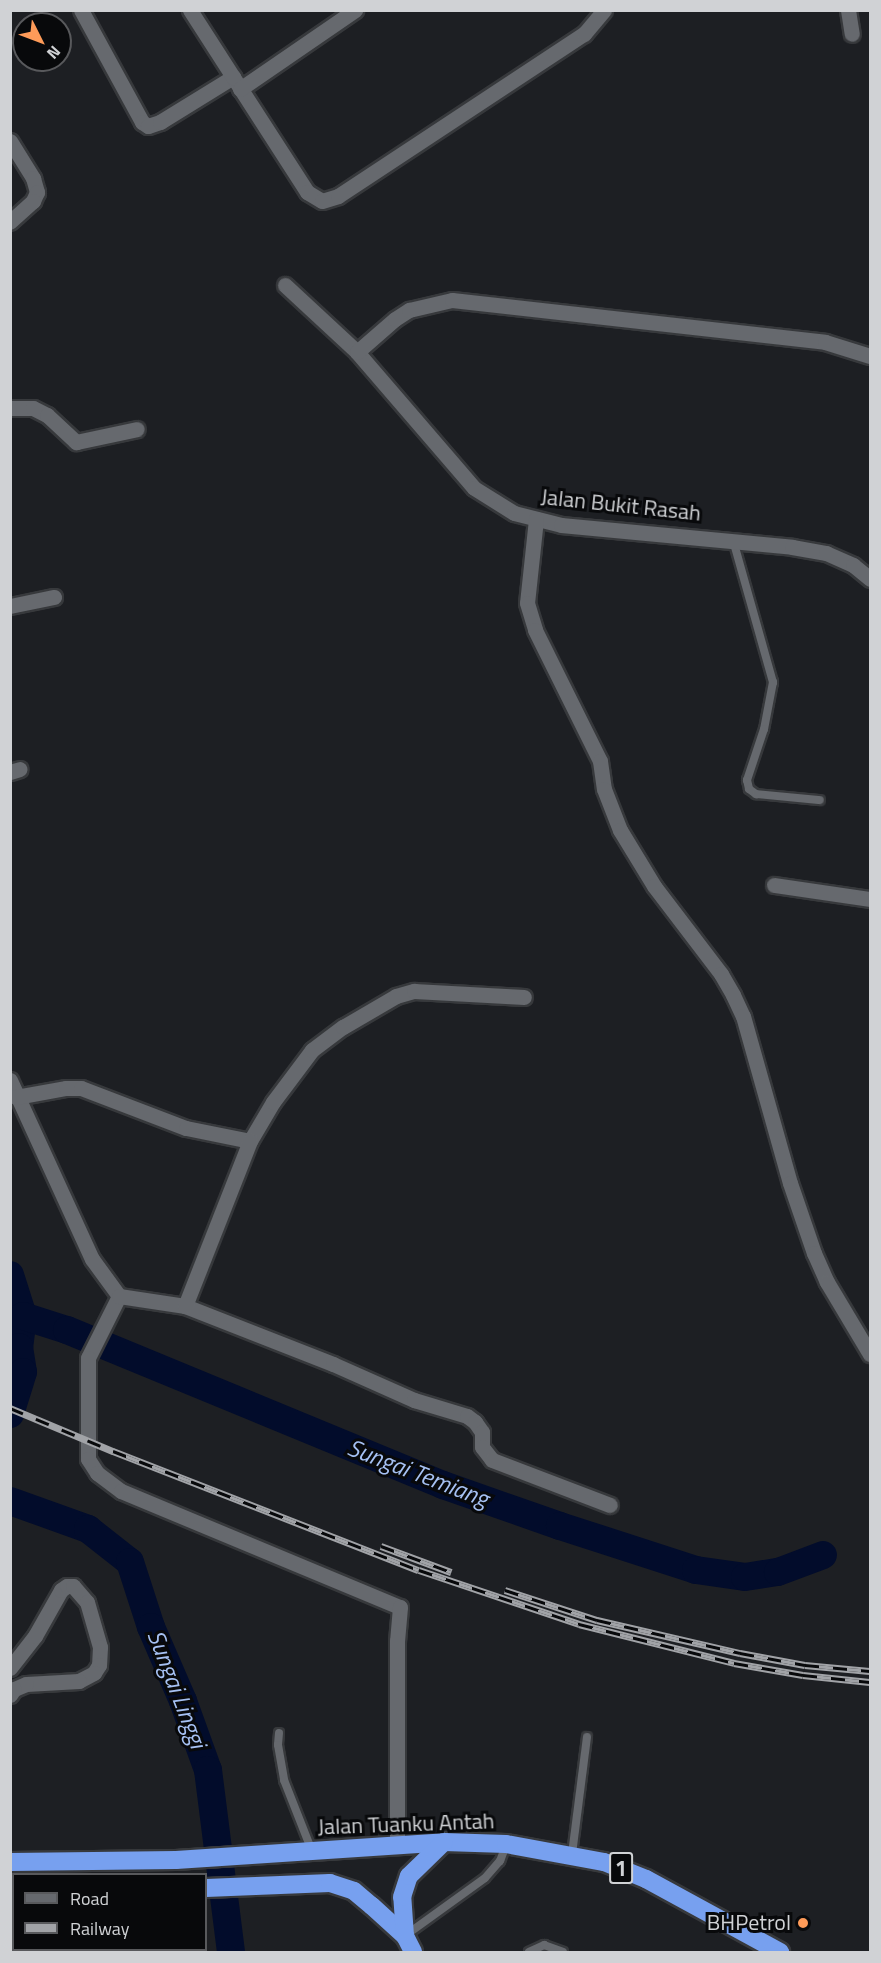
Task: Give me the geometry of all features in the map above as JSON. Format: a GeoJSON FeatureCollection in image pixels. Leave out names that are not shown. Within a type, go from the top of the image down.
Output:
{"type":"FeatureCollection","features":[{"type":"Feature","properties":{"kind":"highway","name":"Jalan Tuanku Antah"},"geometry":{"type":"LineString","coordinates":[[10,1862],[176,1860],[444,1842],[506,1844],[572,1854],[604,1862],[646,1879],[780,1953]]}},
{"type":"Feature","properties":{"kind":"highway"},"geometry":{"type":"LineString","coordinates":[[413,1953],[405,1936],[402,1898],[409,1876],[444,1842]]}},
{"type":"Feature","properties":{"kind":"highway"},"geometry":{"type":"LineString","coordinates":[[207,1888],[330,1883],[354,1891],[405,1936]]}},
{"type":"Feature","properties":{"kind":"street"},"geometry":{"type":"LineString","coordinates":[[81,10],[138,117],[148,126],[236,83],[355,10]]}},
{"type":"Feature","properties":{"kind":"street"},"geometry":{"type":"LineString","coordinates":[[190,10],[307,192],[322,201],[331,200],[584,34],[604,10]]}},
{"type":"Feature","properties":{"kind":"street"},"geometry":{"type":"LineString","coordinates":[[848,10],[852,34]]}},
{"type":"Feature","properties":{"kind":"street"},"geometry":{"type":"LineString","coordinates":[[10,141],[33,178],[37,192],[33,201],[10,222]]}},
{"type":"Feature","properties":{"kind":"street","name":"Jalan Bukit Rasah"},"geometry":{"type":"LineString","coordinates":[[285,285],[357,352],[474,488],[514,513],[561,525],[733,540],[826,553],[853,565],[870,579]]}},
{"type":"Feature","properties":{"kind":"street"},"geometry":{"type":"LineString","coordinates":[[357,352],[409,310],[452,300],[825,342],[870,356]]}},
{"type":"Feature","properties":{"kind":"street"},"geometry":{"type":"LineString","coordinates":[[10,408],[33,408],[47,415],[76,442],[137,429]]}},
{"type":"Feature","properties":{"kind":"street"},"geometry":{"type":"LineString","coordinates":[[536,519],[527,603],[535,630],[600,761],[604,789],[620,830],[661,896],[721,974],[743,1016],[790,1183],[814,1253],[827,1282],[870,1354]]}},
{"type":"Feature","properties":{"kind":"street"},"geometry":{"type":"LineString","coordinates":[[10,606],[54,597]]}},
{"type":"Feature","properties":{"kind":"street"},"geometry":{"type":"LineString","coordinates":[[774,885],[870,899]]}},
{"type":"Feature","properties":{"kind":"street"},"geometry":{"type":"LineString","coordinates":[[185,1306],[250,1141],[285,1084],[312,1050],[343,1027],[396,996],[414,991],[524,997]]}},
{"type":"Feature","properties":{"kind":"street"},"geometry":{"type":"LineString","coordinates":[[10,1080],[92,1259],[118,1296],[185,1306],[333,1364],[414,1400],[467,1416],[482,1432],[482,1447],[492,1460],[610,1505]]}},
{"type":"Feature","properties":{"kind":"street"},"geometry":{"type":"LineString","coordinates":[[16,1097],[66,1088],[81,1088],[186,1128],[250,1141]]}},
{"type":"Feature","properties":{"kind":"street"},"geometry":{"type":"LineString","coordinates":[[118,1296],[88,1358],[88,1459],[97,1473],[121,1491],[400,1607],[397,1641],[397,1845]]}},
{"type":"Feature","properties":{"kind":"street"},"geometry":{"type":"LineString","coordinates":[[10,1668],[35,1636],[61,1590],[67,1586],[73,1586],[87,1602],[100,1647],[99,1665],[94,1672],[79,1681],[26,1684],[12,1688]]}},
{"type":"Feature","properties":{"kind":"lane"},"geometry":{"type":"LineString","coordinates":[[733,540],[773,682],[764,729],[747,780],[749,789],[756,794],[820,800]]}},
{"type":"Feature","properties":{"kind":"lane"},"geometry":{"type":"LineString","coordinates":[[279,1733],[278,1745],[284,1780],[304,1852]]}},
{"type":"Feature","properties":{"kind":"lane"},"geometry":{"type":"LineString","coordinates":[[572,1854],[586,1737]]}},
{"type":"Feature","properties":{"kind":"lane"},"geometry":{"type":"LineString","coordinates":[[405,1936],[485,1878],[500,1861],[506,1844]]}},
{"type":"Feature","properties":{"kind":"lane"},"geometry":{"type":"LineString","coordinates":[[529,1953],[544,1946],[563,1953]]}},
{"type":"Feature","properties":{"kind":"waterway","name":"Sungai Linggi"},"geometry":{"type":"LineString","coordinates":[[10,1275],[23,1316],[19,1347],[23,1372],[10,1414]]}},
{"type":"Feature","properties":{"kind":"waterway","name":"Sungai Temiang"},"geometry":{"type":"LineString","coordinates":[[23,1316],[67,1330],[443,1485],[696,1570],[745,1577],[778,1572],[823,1555]]}},
{"type":"Feature","properties":{"kind":"waterway","name":"Sungai Linggi"},"geometry":{"type":"LineString","coordinates":[[10,1501],[88,1529],[130,1562],[151,1627],[183,1701],[208,1770],[231,1952]]}},
{"type":"Feature","properties":{"kind":"railway"},"geometry":{"type":"LineString","coordinates":[[10,1408],[113,1451],[419,1570],[579,1624],[734,1663],[803,1675],[870,1682]]}},
{"type":"Feature","properties":{"kind":"railway"},"geometry":{"type":"LineString","coordinates":[[381,1546],[451,1572]]}},
{"type":"Feature","properties":{"kind":"railway"},"geometry":{"type":"LineString","coordinates":[[505,1590],[597,1620],[740,1653],[805,1665],[870,1671]]}},
{"type":"Feature","properties":{"kind":"place","name":"BHPetrol"},"geometry":{"type":"Point","coordinates":[803,1923]}}]}
